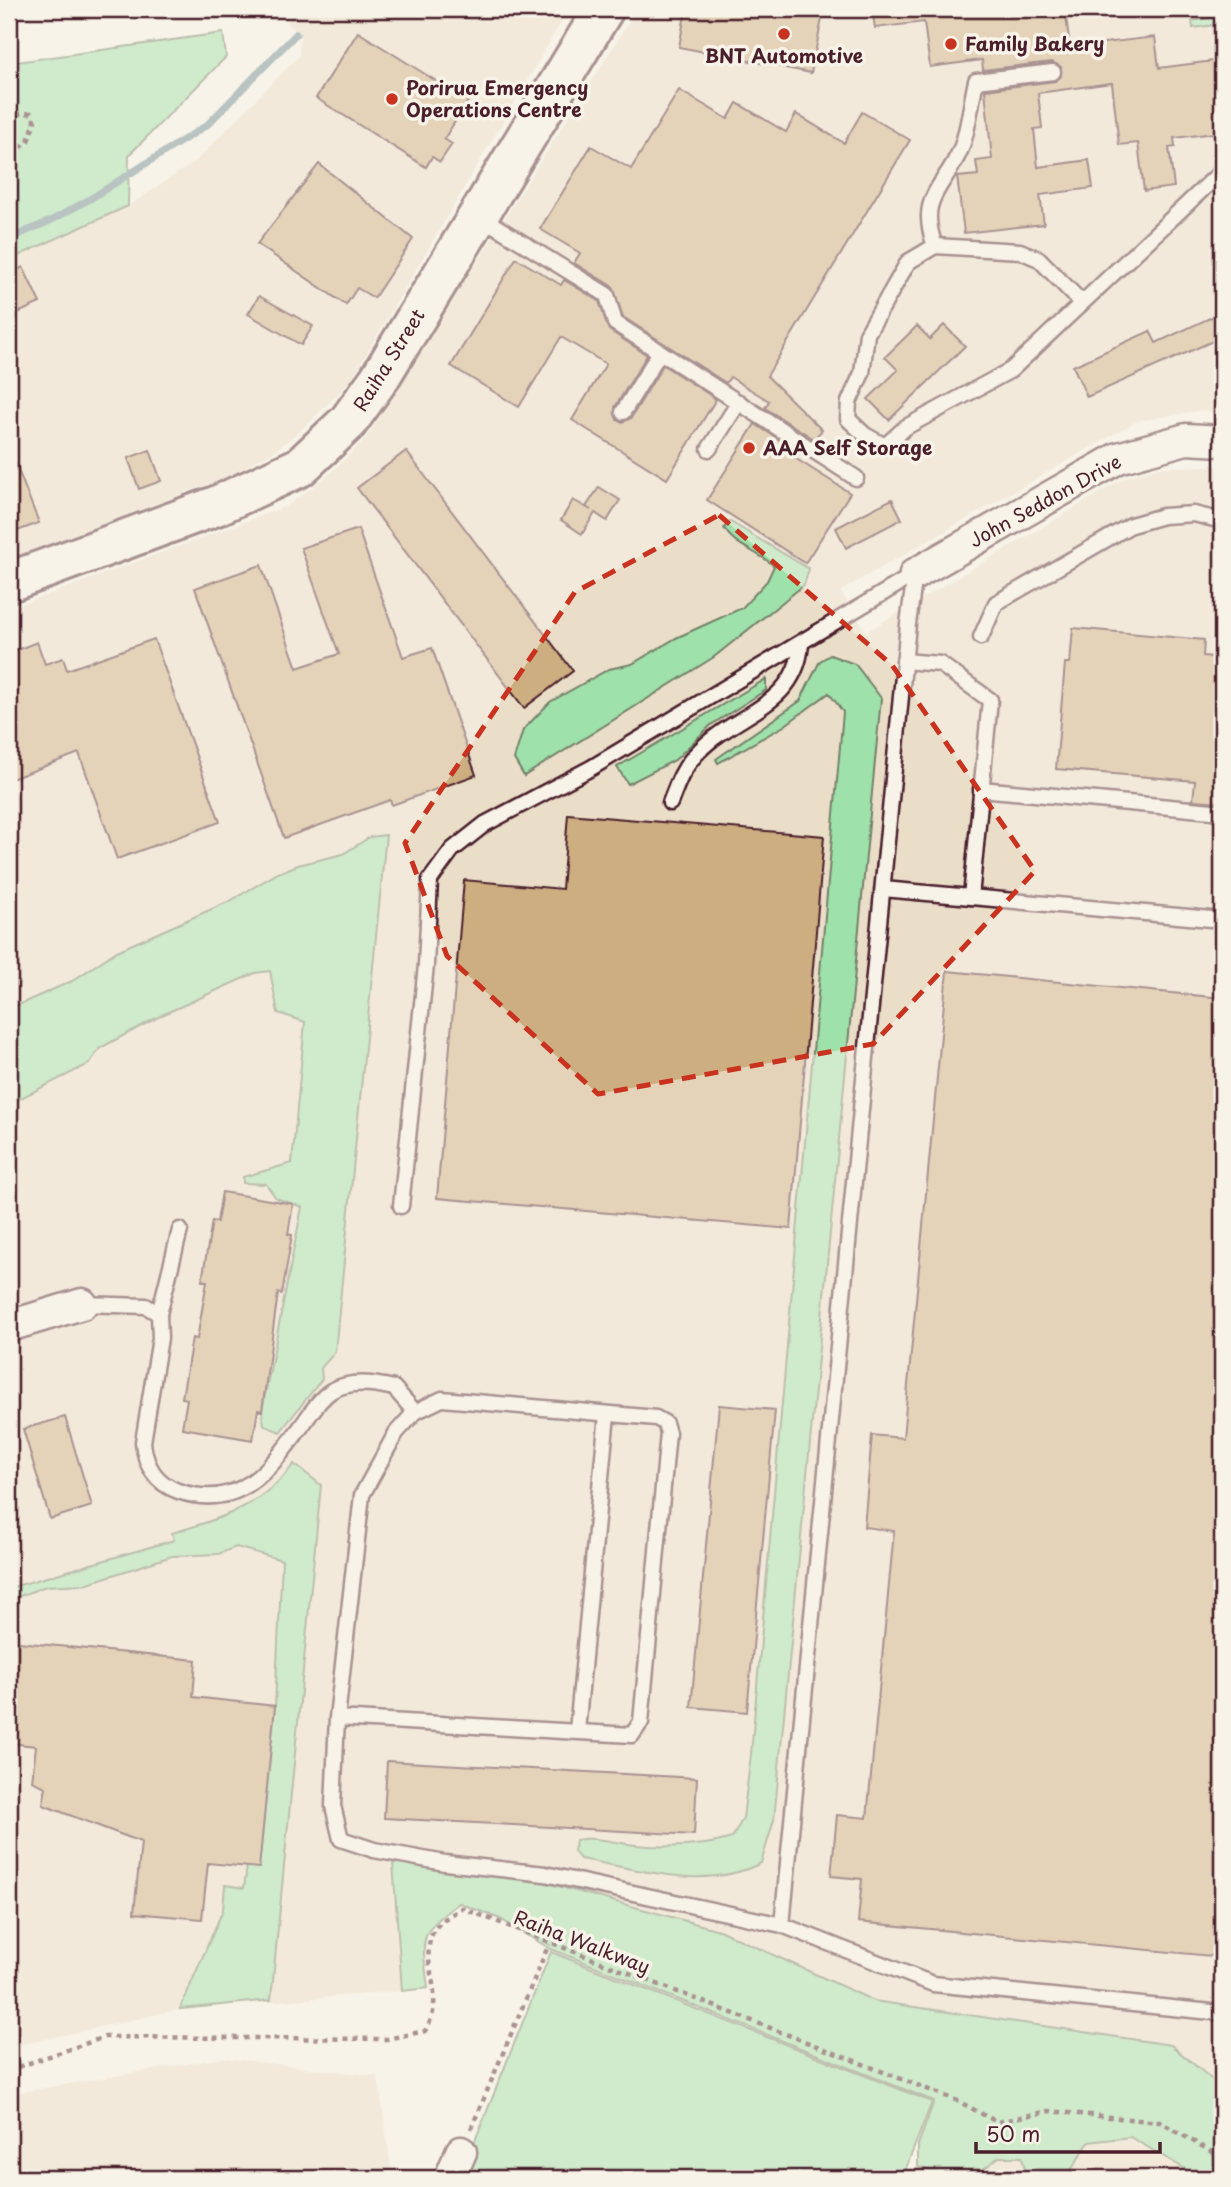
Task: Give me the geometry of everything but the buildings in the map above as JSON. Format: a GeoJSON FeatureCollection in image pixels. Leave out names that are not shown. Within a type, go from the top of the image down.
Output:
{"type":"FeatureCollection","features":[{"type":"Feature","properties":{"kind":"main road","name":"Raiha Street"},"geometry":{"type":"LineString","coordinates":[[9,582],[216,506],[300,467],[322,449],[364,402],[604,9]]}},
{"type":"Feature","properties":{"kind":"street","name":"John Seddon Drive"},"geometry":{"type":"LineString","coordinates":[[915,574],[1118,458],[1145,448],[1186,439],[1222,441]]}},
{"type":"Feature","properties":{"kind":"street"},"geometry":{"type":"LineString","coordinates":[[9,1326],[82,1304]]}},
{"type":"Feature","properties":{"kind":"lane"},"geometry":{"type":"LineString","coordinates":[[935,246],[927,225],[932,197],[962,144],[975,81],[1053,72]]}},
{"type":"Feature","properties":{"kind":"lane"},"geometry":{"type":"LineString","coordinates":[[1083,303],[1040,259],[1020,251],[935,246],[908,262],[867,334],[862,373],[849,402],[848,419],[865,435],[884,446],[906,427],[1011,370],[1083,303],[1222,171]]}},
{"type":"Feature","properties":{"kind":"lane"},"geometry":{"type":"LineString","coordinates":[[478,215],[607,295],[615,323],[856,478]]}},
{"type":"Feature","properties":{"kind":"lane"},"geometry":{"type":"LineString","coordinates":[[623,412],[660,352]]}},
{"type":"Feature","properties":{"kind":"lane"},"geometry":{"type":"LineString","coordinates":[[709,449],[739,402]]}},
{"type":"Feature","properties":{"kind":"lane"},"geometry":{"type":"LineString","coordinates":[[981,637],[996,603],[1131,525],[1163,516],[1194,514],[1222,521]]}},
{"type":"Feature","properties":{"kind":"lane"},"geometry":{"type":"LineString","coordinates":[[401,1206],[426,965],[430,880],[452,850],[485,824],[591,768],[915,574]]}},
{"type":"Feature","properties":{"kind":"lane"},"geometry":{"type":"LineString","coordinates":[[782,1925],[904,661],[915,574]]}},
{"type":"Feature","properties":{"kind":"lane"},"geometry":{"type":"LineString","coordinates":[[670,803],[684,768],[699,750],[785,689],[795,674],[800,644]]}},
{"type":"Feature","properties":{"kind":"lane"},"geometry":{"type":"LineString","coordinates":[[904,661],[940,664],[990,700],[971,897]]}},
{"type":"Feature","properties":{"kind":"lane"},"geometry":{"type":"LineString","coordinates":[[981,789],[1222,812]]}},
{"type":"Feature","properties":{"kind":"lane"},"geometry":{"type":"LineString","coordinates":[[883,889],[1222,920]]}},
{"type":"Feature","properties":{"kind":"lane"},"geometry":{"type":"LineString","coordinates":[[180,1230],[159,1314],[160,1338],[143,1442],[145,1458],[153,1474],[169,1488],[211,1498],[232,1494],[263,1475],[318,1403],[337,1388],[365,1383],[394,1388],[415,1412]]}},
{"type":"Feature","properties":{"kind":"lane"},"geometry":{"type":"LineString","coordinates":[[82,1304],[146,1306],[159,1314]]}},
{"type":"Feature","properties":{"kind":"lane"},"geometry":{"type":"LineString","coordinates":[[337,1718],[632,1735],[641,1721],[667,1447],[668,1433],[665,1423],[656,1418],[442,1399],[415,1412],[396,1433],[362,1495],[337,1718],[333,1806],[341,1839],[374,1850],[445,1863],[545,1874],[782,1925],[933,1984],[1222,2013]]}},
{"type":"Feature","properties":{"kind":"lane"},"geometry":{"type":"LineString","coordinates":[[577,1731],[607,1414]]}},
{"type":"Feature","properties":{"kind":"path"},"geometry":{"type":"LineString","coordinates":[[9,122],[19,114],[31,113],[35,122],[28,141],[9,159]]}},
{"type":"Feature","properties":{"kind":"path","name":"Raiha Walkway"},"geometry":{"type":"LineString","coordinates":[[9,2070],[105,2037],[387,2039],[425,2031],[435,2016],[437,2002],[429,1941],[439,1923],[462,1908],[958,2101],[997,2122],[1049,2111],[1160,2122],[1222,2158]]}},
{"type":"Feature","properties":{"kind":"path"},"geometry":{"type":"LineString","coordinates":[[456,2165],[549,1944]]}},
{"type":"Feature","properties":{"kind":"highlighted area"},"geometry":{"type":"Polygon","coordinates":[[[719,515],[892,665],[1035,871],[873,1044],[598,1094],[447,956],[405,843],[575,592],[719,515]]]}},
{"type":"Feature","properties":{"kind":"shaded area"},"geometry":{"type":"Polygon","coordinates":[[[300,9],[569,9],[351,380],[310,422],[275,451],[220,480],[9,558],[9,260],[128,206],[196,161],[299,56],[300,36],[287,22],[300,9]]]}},
{"type":"Feature","properties":{"kind":"shaded area"},"geometry":{"type":"Polygon","coordinates":[[[637,9],[1222,9],[1222,415],[1203,410],[1137,421],[840,591],[866,632],[1127,477],[1160,467],[1222,466],[1222,2088],[1171,2045],[874,2001],[719,1930],[393,1863],[402,1991],[181,2009],[9,2047],[9,609],[287,506],[331,473],[366,438],[637,9]]]}},
{"type":"Feature","properties":{"kind":"shaded area"},"geometry":{"type":"Polygon","coordinates":[[[223,2058],[378,2076],[392,2178],[9,2178],[9,2094],[223,2058]]]}},
{"type":"Feature","properties":{"kind":"shaded area"},"geometry":{"type":"Polygon","coordinates":[[[1130,2137],[1201,2178],[1066,2178],[1089,2141],[1130,2137]]]}},
{"type":"Feature","properties":{"kind":"shaded area"},"geometry":{"type":"Polygon","coordinates":[[[999,2157],[1022,2157],[1027,2178],[972,2178],[999,2157]]]}},
{"type":"Feature","properties":{"kind":"green space"},"geometry":{"type":"Polygon","coordinates":[[[1222,16],[1222,24],[1193,28],[1192,21],[1222,16]]]}},
{"type":"Feature","properties":{"kind":"green space"},"geometry":{"type":"Polygon","coordinates":[[[223,33],[226,57],[129,155],[128,206],[9,260],[9,63],[223,33]]]}},
{"type":"Feature","properties":{"kind":"green space"},"geometry":{"type":"Polygon","coordinates":[[[729,521],[809,569],[804,585],[714,657],[524,776],[514,759],[523,730],[550,702],[609,669],[632,664],[676,638],[742,608],[767,581],[774,566],[729,534],[724,528],[729,521]]]}},
{"type":"Feature","properties":{"kind":"green space"},"geometry":{"type":"Polygon","coordinates":[[[830,655],[855,664],[881,698],[774,1820],[761,1863],[740,1872],[717,1876],[672,1876],[580,1859],[574,1851],[576,1840],[583,1839],[660,1847],[708,1844],[732,1838],[743,1818],[751,1754],[843,712],[829,693],[784,726],[718,763],[716,759],[800,701],[820,661],[830,655]]]}},
{"type":"Feature","properties":{"kind":"green space"},"geometry":{"type":"Polygon","coordinates":[[[766,679],[766,690],[711,725],[675,760],[628,784],[617,767],[766,679]]]}},
{"type":"Feature","properties":{"kind":"green space"},"geometry":{"type":"Polygon","coordinates":[[[386,835],[335,1352],[321,1368],[322,1379],[280,1432],[264,1425],[262,1411],[302,1207],[276,1198],[266,1184],[243,1183],[243,1177],[292,1163],[305,1022],[278,1013],[270,971],[255,973],[164,1014],[100,1048],[89,1064],[9,1104],[9,1009],[72,981],[117,951],[230,901],[278,873],[343,854],[370,837],[386,835]]]}},
{"type":"Feature","properties":{"kind":"green space"},"geometry":{"type":"Polygon","coordinates":[[[294,1464],[321,1485],[271,2000],[180,2009],[223,1910],[225,1885],[244,1888],[247,1866],[259,1867],[275,1706],[282,1560],[236,1547],[218,1554],[172,1556],[85,1584],[46,1586],[9,1600],[9,1588],[174,1540],[172,1533],[224,1516],[254,1501],[268,1491],[294,1464]]]}},
{"type":"Feature","properties":{"kind":"green space"},"geometry":{"type":"Polygon","coordinates":[[[393,1862],[521,1876],[719,1930],[874,2001],[1171,2045],[1222,2088],[1222,2178],[1201,2178],[1130,2137],[1089,2142],[1066,2178],[1027,2178],[1022,2157],[999,2157],[972,2178],[954,2178],[918,2167],[918,2145],[934,2101],[551,1949],[500,1919],[459,1903],[435,1923],[425,1939],[424,1958],[428,1988],[402,1991],[393,1862]]]}},
{"type":"Feature","properties":{"kind":"green space"},"geometry":{"type":"Polygon","coordinates":[[[551,1952],[932,2102],[902,2178],[460,2178],[551,1952]]]}},
{"type":"Feature","properties":{"kind":"waterway"},"geometry":{"type":"LineString","coordinates":[[9,239],[90,199],[207,125],[296,34]]}},
{"type":"Feature","properties":{"kind":"place","name":"BNT Automotive"},"geometry":{"type":"Point","coordinates":[784,34]}},
{"type":"Feature","properties":{"kind":"place","name":"Family Bakery"},"geometry":{"type":"Point","coordinates":[951,44]}},
{"type":"Feature","properties":{"kind":"place","name":"Porirua Emergency Operations Centre"},"geometry":{"type":"Point","coordinates":[392,99]}},
{"type":"Feature","properties":{"kind":"place","name":"AAA Self Storage"},"geometry":{"type":"Point","coordinates":[749,448]}}]}
